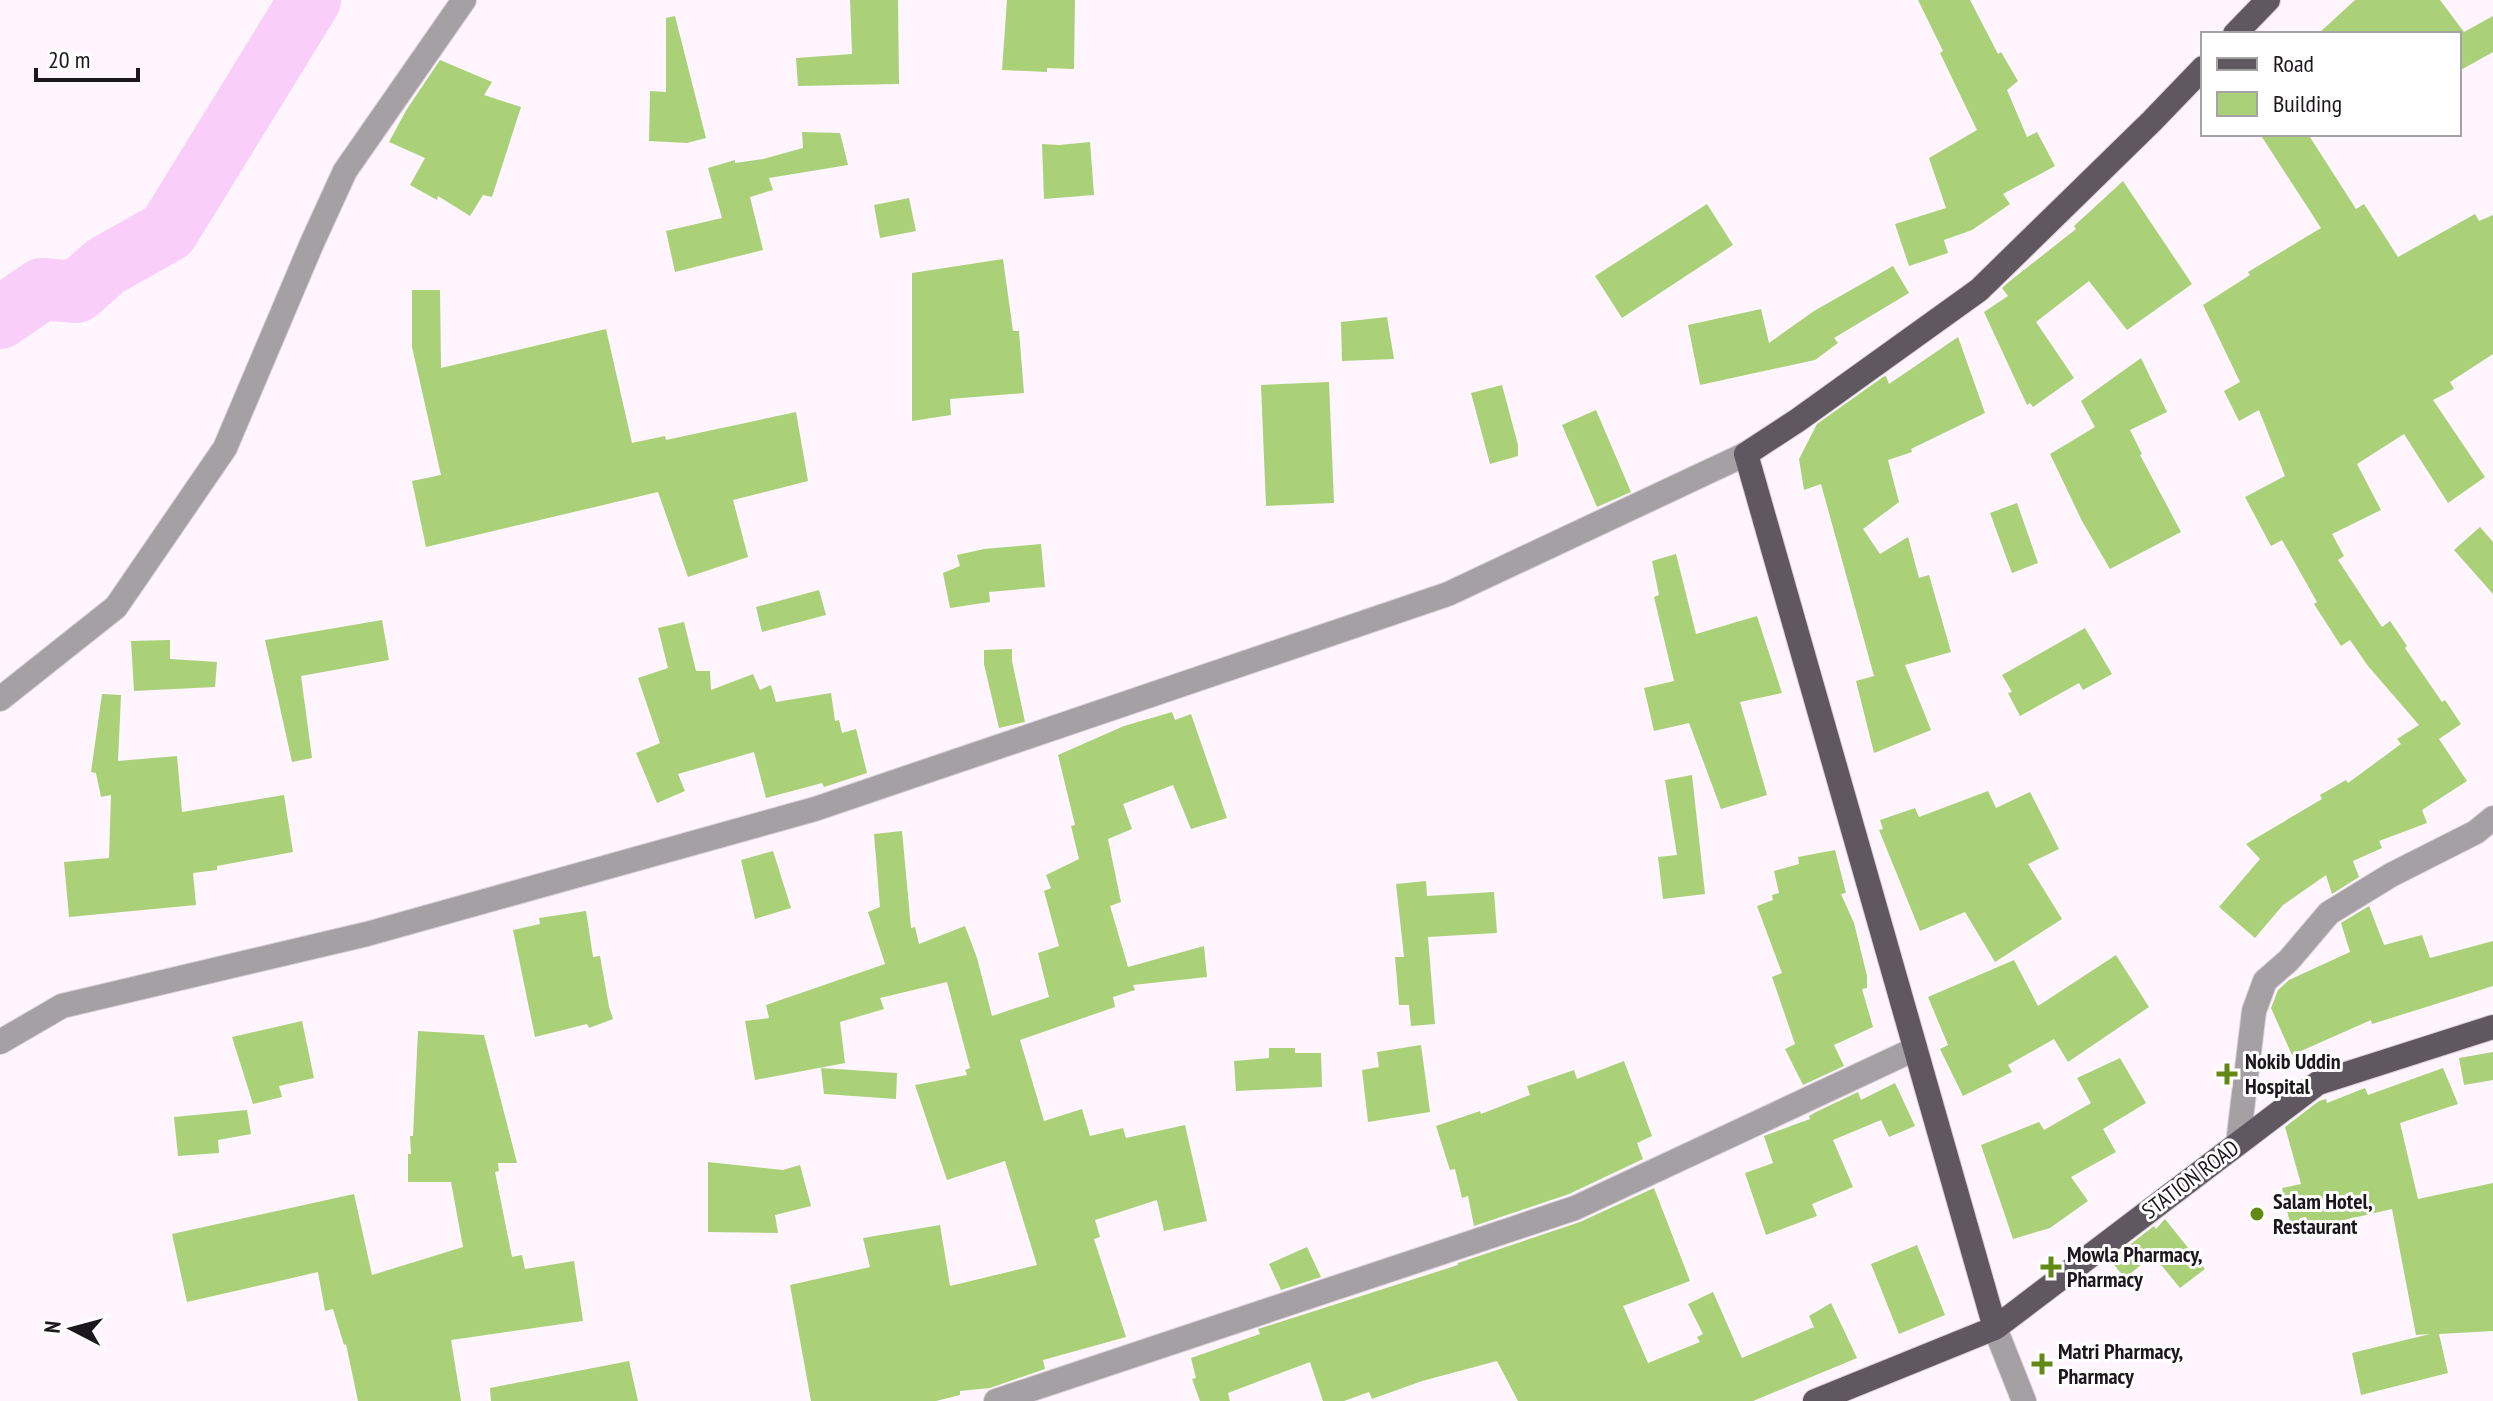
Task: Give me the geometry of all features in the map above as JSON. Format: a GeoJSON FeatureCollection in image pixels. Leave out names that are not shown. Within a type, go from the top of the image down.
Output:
{"type":"FeatureCollection","features":[{"type":"Feature","properties":{"kind":"main road"},"geometry":{"type":"LineString","coordinates":[[2237,32],[2268,0]]}},
{"type":"Feature","properties":{"kind":"main road"},"geometry":{"type":"LineString","coordinates":[[1995,1328],[1746,454],[1979,290],[2201,70]]}},
{"type":"Feature","properties":{"kind":"main road","name":"STATION ROAD"},"geometry":{"type":"LineString","coordinates":[[1815,1401],[1995,1328],[2318,1083],[2493,1027]]}},
{"type":"Feature","properties":{"kind":"street"},"geometry":{"type":"LineString","coordinates":[[0,699],[116,607],[225,448],[345,171],[464,0]]}},
{"type":"Feature","properties":{"kind":"street"},"geometry":{"type":"LineString","coordinates":[[0,1042],[62,1006],[367,934],[815,809],[1448,594],[1746,454]]}},
{"type":"Feature","properties":{"kind":"street"},"geometry":{"type":"LineString","coordinates":[[2238,1143],[2254,1011],[2265,981],[2289,960],[2329,913],[2391,875],[2476,832],[2493,818]]}},
{"type":"Feature","properties":{"kind":"street"},"geometry":{"type":"LineString","coordinates":[[996,1401],[1575,1208],[1915,1049]]}},
{"type":"Feature","properties":{"kind":"street"},"geometry":{"type":"LineString","coordinates":[[1995,1328],[2024,1401]]}},
{"type":"Feature","properties":{"kind":"building"},"geometry":{"type":"Polygon","coordinates":[[[850,0],[898,0],[899,84],[798,86],[796,58],[852,54],[850,0]]]}},
{"type":"Feature","properties":{"kind":"building"},"geometry":{"type":"Polygon","coordinates":[[[1007,0],[1075,0],[1074,69],[1047,68],[1047,72],[1002,70],[1007,0]]]}},
{"type":"Feature","properties":{"kind":"building"},"geometry":{"type":"Polygon","coordinates":[[[1918,0],[1970,0],[1998,54],[2001,52],[2018,81],[2007,90],[2027,137],[2037,132],[2055,166],[2003,194],[2010,204],[1972,230],[1944,240],[1948,253],[1909,266],[1895,224],[1946,208],[1929,158],[1977,130],[1918,0]]]}},
{"type":"Feature","properties":{"kind":"building"},"geometry":{"type":"Polygon","coordinates":[[[2355,0],[2440,0],[2464,32],[2493,16],[2493,52],[2461,70],[2461,32],[2320,32],[2355,0]]]}},
{"type":"Feature","properties":{"kind":"building"},"geometry":{"type":"Polygon","coordinates":[[[675,16],[706,138],[687,143],[649,141],[650,91],[666,92],[666,18],[675,16]]]}},
{"type":"Feature","properties":{"kind":"building"},"geometry":{"type":"Polygon","coordinates":[[[440,60],[492,82],[484,95],[521,107],[492,197],[483,195],[470,216],[438,196],[437,200],[410,185],[425,158],[389,142],[440,60]]]}},
{"type":"Feature","properties":{"kind":"building"},"geometry":{"type":"Polygon","coordinates":[[[802,132],[840,133],[848,165],[769,178],[773,190],[750,197],[763,250],[675,272],[666,231],[722,218],[708,168],[735,160],[735,163],[763,159],[803,148],[802,132]]]}},
{"type":"Feature","properties":{"kind":"building"},"geometry":{"type":"Polygon","coordinates":[[[2261,136],[2309,136],[2356,209],[2364,204],[2398,257],[2475,214],[2479,221],[2493,215],[2493,354],[2450,382],[2454,389],[2433,400],[2485,477],[2448,503],[2404,434],[2357,464],[2381,510],[2332,534],[2344,556],[2338,560],[2382,627],[2390,621],[2442,702],[2445,700],[2461,724],[2439,739],[2467,781],[2422,810],[2427,823],[2379,841],[2382,848],[2353,861],[2359,877],[2332,894],[2326,875],[2283,905],[2255,938],[2219,907],[2260,859],[2246,844],[2322,799],[2320,795],[2346,780],[2348,783],[2401,744],[2397,739],[2419,725],[2368,666],[2350,640],[2341,646],[2314,604],[2317,602],[2282,540],[2271,546],[2245,497],[2285,476],[2259,410],[2239,421],[2224,391],[2240,382],[2203,305],[2250,275],[2248,272],[2321,228],[2261,136]]]}},
{"type":"Feature","properties":{"kind":"building"},"geometry":{"type":"Polygon","coordinates":[[[1090,142],[1094,195],[1044,199],[1042,144],[1090,142]]]}},
{"type":"Feature","properties":{"kind":"building"},"geometry":{"type":"Polygon","coordinates":[[[2123,181],[2192,284],[2127,330],[2089,281],[2036,322],[2074,378],[2033,407],[2030,403],[2027,405],[1984,312],[2008,296],[2002,288],[2076,229],[2074,226],[2123,181]]]}},
{"type":"Feature","properties":{"kind":"building"},"geometry":{"type":"Polygon","coordinates":[[[909,198],[916,231],[880,238],[874,205],[909,198]]]}},
{"type":"Feature","properties":{"kind":"building"},"geometry":{"type":"Polygon","coordinates":[[[1707,204],[1733,245],[1622,318],[1595,276],[1707,204]]]}},
{"type":"Feature","properties":{"kind":"building"},"geometry":{"type":"Polygon","coordinates":[[[1003,259],[1013,331],[1019,331],[1024,393],[950,399],[951,415],[912,421],[912,273],[1003,259]]]}},
{"type":"Feature","properties":{"kind":"building"},"geometry":{"type":"Polygon","coordinates":[[[1893,266],[1909,293],[1834,338],[1838,343],[1815,360],[1700,385],[1688,325],[1761,309],[1769,343],[1814,311],[1893,266]]]}},
{"type":"Feature","properties":{"kind":"building"},"geometry":{"type":"Polygon","coordinates":[[[412,290],[440,290],[441,368],[606,329],[632,443],[665,436],[666,440],[796,412],[808,481],[733,500],[748,557],[688,577],[658,492],[426,547],[412,481],[441,475],[412,347],[412,290]]]}},
{"type":"Feature","properties":{"kind":"building"},"geometry":{"type":"Polygon","coordinates":[[[1387,317],[1394,359],[1342,361],[1341,322],[1387,317]]]}},
{"type":"Feature","properties":{"kind":"building"},"geometry":{"type":"Polygon","coordinates":[[[1958,337],[1985,413],[1911,449],[1912,452],[1888,460],[1899,502],[1863,529],[1880,554],[1908,537],[1919,578],[1929,575],[1951,652],[1905,665],[1931,730],[1874,753],[1856,681],[1874,676],[1821,484],[1804,490],[1799,459],[1817,424],[1883,377],[1886,376],[1889,384],[1958,337]]]}},
{"type":"Feature","properties":{"kind":"building"},"geometry":{"type":"Polygon","coordinates":[[[2141,358],[2167,412],[2130,430],[2181,532],[2110,569],[2082,521],[2050,454],[2095,427],[2081,401],[2141,358]]]}},
{"type":"Feature","properties":{"kind":"building"},"geometry":{"type":"Polygon","coordinates":[[[1329,382],[1334,503],[1266,506],[1261,385],[1329,382]]]}},
{"type":"Feature","properties":{"kind":"building"},"geometry":{"type":"Polygon","coordinates":[[[1502,385],[1518,445],[1518,456],[1490,464],[1471,393],[1502,385]]]}},
{"type":"Feature","properties":{"kind":"building"},"geometry":{"type":"Polygon","coordinates":[[[1596,410],[1631,492],[1597,507],[1562,425],[1596,410]]]}},
{"type":"Feature","properties":{"kind":"building"},"geometry":{"type":"Polygon","coordinates":[[[2017,503],[2038,563],[2012,573],[1990,513],[2017,503]]]}},
{"type":"Feature","properties":{"kind":"building"},"geometry":{"type":"Polygon","coordinates":[[[2480,527],[2493,542],[2493,594],[2454,550],[2480,527]]]}},
{"type":"Feature","properties":{"kind":"building"},"geometry":{"type":"Polygon","coordinates":[[[1041,544],[1045,587],[989,592],[990,602],[950,608],[943,573],[960,566],[957,555],[984,549],[1041,544]]]}},
{"type":"Feature","properties":{"kind":"building"},"geometry":{"type":"Polygon","coordinates":[[[1676,554],[1696,634],[1757,616],[1782,693],[1740,702],[1767,795],[1721,809],[1689,723],[1654,731],[1644,688],[1674,681],[1654,597],[1659,595],[1652,561],[1676,554]]]}},
{"type":"Feature","properties":{"kind":"building"},"geometry":{"type":"Polygon","coordinates":[[[819,590],[826,615],[762,632],[756,607],[819,590]]]}},
{"type":"Feature","properties":{"kind":"building"},"geometry":{"type":"Polygon","coordinates":[[[382,620],[389,660],[301,676],[312,758],[292,762],[265,640],[382,620]]]}},
{"type":"Feature","properties":{"kind":"building"},"geometry":{"type":"Polygon","coordinates":[[[684,622],[696,671],[710,671],[711,690],[753,674],[760,690],[771,685],[776,702],[831,693],[835,721],[839,720],[842,733],[856,729],[867,773],[824,787],[822,783],[766,798],[754,752],[678,774],[685,791],[657,803],[636,753],[660,743],[638,678],[668,668],[658,628],[684,622]]]}},
{"type":"Feature","properties":{"kind":"building"},"geometry":{"type":"Polygon","coordinates":[[[2085,628],[2112,674],[2083,690],[2079,683],[2020,716],[2002,675],[2085,628]]]}},
{"type":"Feature","properties":{"kind":"building"},"geometry":{"type":"Polygon","coordinates":[[[170,640],[170,659],[217,662],[215,687],[134,691],[131,641],[170,640]]]}},
{"type":"Feature","properties":{"kind":"building"},"geometry":{"type":"Polygon","coordinates":[[[1012,649],[1025,722],[999,728],[984,664],[984,650],[1012,649]]]}},
{"type":"Feature","properties":{"kind":"building"},"geometry":{"type":"Polygon","coordinates":[[[102,694],[121,695],[118,761],[177,756],[182,812],[284,795],[293,852],[193,873],[196,905],[69,917],[64,862],[109,858],[111,795],[101,797],[96,773],[91,772],[102,694]]]}},
{"type":"Feature","properties":{"kind":"building"},"geometry":{"type":"Polygon","coordinates":[[[1172,712],[1175,720],[1191,714],[1227,818],[1191,829],[1173,785],[1123,804],[1132,829],[1108,839],[1121,902],[1110,906],[1128,967],[1204,946],[1207,977],[1133,985],[1135,990],[1113,997],[1115,1007],[1020,1040],[1044,1121],[1082,1109],[1090,1136],[1123,1128],[1126,1138],[1185,1125],[1207,1221],[1164,1231],[1157,1200],[1095,1220],[1100,1237],[1094,1239],[1126,1337],[1043,1360],[1045,1369],[990,1388],[960,1391],[960,1395],[936,1401],[811,1401],[790,1285],[870,1267],[863,1238],[940,1225],[950,1286],[1037,1265],[1005,1161],[947,1180],[915,1085],[967,1075],[965,1070],[970,1068],[947,982],[880,998],[884,1009],[840,1022],[845,1063],[755,1080],[745,1021],[769,1018],[766,1005],[885,964],[868,912],[880,907],[874,834],[902,831],[911,928],[915,927],[919,944],[965,926],[992,1016],[1049,997],[1038,953],[1059,946],[1044,891],[1051,888],[1046,875],[1079,859],[1071,826],[1075,825],[1058,755],[1124,726],[1172,712]]]}},
{"type":"Feature","properties":{"kind":"building"},"geometry":{"type":"Polygon","coordinates":[[[1692,775],[1705,894],[1663,899],[1658,857],[1677,855],[1665,780],[1692,775]]]}},
{"type":"Feature","properties":{"kind":"building"},"geometry":{"type":"Polygon","coordinates":[[[1988,791],[1996,808],[2030,792],[2059,849],[2028,864],[2062,919],[1995,962],[1965,912],[1920,931],[1879,830],[1883,829],[1880,820],[1915,808],[1919,817],[1988,791]]]}},
{"type":"Feature","properties":{"kind":"building"},"geometry":{"type":"Polygon","coordinates":[[[1835,850],[1846,893],[1841,894],[1854,923],[1867,976],[1867,988],[1862,989],[1873,1027],[1834,1045],[1844,1066],[1803,1085],[1785,1049],[1795,1044],[1772,977],[1782,973],[1757,906],[1773,900],[1772,895],[1779,893],[1774,871],[1799,864],[1798,857],[1835,850]]]}},
{"type":"Feature","properties":{"kind":"building"},"geometry":{"type":"Polygon","coordinates":[[[773,851],[791,908],[755,919],[741,860],[773,851]]]}},
{"type":"Feature","properties":{"kind":"building"},"geometry":{"type":"Polygon","coordinates":[[[1426,881],[1427,896],[1494,892],[1497,933],[1428,937],[1435,1024],[1411,1026],[1409,1005],[1399,1005],[1395,957],[1404,957],[1396,884],[1426,881]]]}},
{"type":"Feature","properties":{"kind":"building"},"geometry":{"type":"Polygon","coordinates":[[[2369,906],[2384,945],[2422,935],[2430,958],[2493,941],[2493,986],[2372,1024],[2371,1020],[2292,1055],[2271,1008],[2278,990],[2289,980],[2350,952],[2341,923],[2369,906]]]}},
{"type":"Feature","properties":{"kind":"building"},"geometry":{"type":"Polygon","coordinates":[[[586,911],[593,957],[600,956],[613,1019],[589,1028],[587,1024],[535,1037],[513,930],[540,924],[539,918],[586,911]]]}},
{"type":"Feature","properties":{"kind":"building"},"geometry":{"type":"Polygon","coordinates":[[[2116,955],[2149,1007],[2068,1062],[2054,1039],[2008,1065],[2012,1072],[1963,1096],[1940,1049],[1948,1045],[1928,997],[2014,960],[2038,1006],[2116,955]]]}},
{"type":"Feature","properties":{"kind":"building"},"geometry":{"type":"Polygon","coordinates":[[[302,1021],[314,1078],[279,1086],[282,1097],[253,1104],[232,1037],[302,1021]]]}},
{"type":"Feature","properties":{"kind":"building"},"geometry":{"type":"Polygon","coordinates":[[[418,1031],[484,1035],[517,1163],[498,1163],[499,1171],[495,1172],[512,1257],[522,1255],[525,1269],[574,1261],[583,1321],[451,1340],[461,1401],[358,1401],[346,1344],[333,1309],[325,1311],[318,1272],[187,1302],[172,1234],[354,1194],[372,1275],[463,1247],[451,1182],[408,1182],[418,1031]]]}},
{"type":"Feature","properties":{"kind":"building"},"geometry":{"type":"Polygon","coordinates":[[[1421,1045],[1430,1112],[1368,1122],[1362,1070],[1379,1067],[1377,1052],[1421,1045]]]}},
{"type":"Feature","properties":{"kind":"building"},"geometry":{"type":"Polygon","coordinates":[[[1269,1048],[1295,1048],[1295,1053],[1321,1053],[1322,1087],[1236,1091],[1234,1061],[1269,1058],[1269,1048]]]}},
{"type":"Feature","properties":{"kind":"building"},"geometry":{"type":"Polygon","coordinates":[[[2493,1052],[2493,1080],[2464,1085],[2459,1058],[2493,1052]]]}},
{"type":"Feature","properties":{"kind":"building"},"geometry":{"type":"Polygon","coordinates":[[[2120,1058],[2146,1103],[2103,1129],[2116,1152],[2071,1177],[2088,1201],[2050,1228],[2013,1239],[1981,1145],[2039,1122],[2044,1130],[2091,1103],[2077,1078],[2120,1058]]]}},
{"type":"Feature","properties":{"kind":"building"},"geometry":{"type":"Polygon","coordinates":[[[1624,1061],[1652,1136],[1637,1143],[1643,1159],[1569,1194],[1474,1226],[1468,1196],[1462,1198],[1455,1169],[1450,1170],[1436,1126],[1480,1111],[1481,1114],[1530,1095],[1527,1086],[1574,1070],[1577,1079],[1624,1061]]]}},
{"type":"Feature","properties":{"kind":"building"},"geometry":{"type":"Polygon","coordinates":[[[821,1068],[897,1073],[896,1099],[824,1094],[821,1068]]]}},
{"type":"Feature","properties":{"kind":"building"},"geometry":{"type":"Polygon","coordinates":[[[2443,1068],[2458,1104],[2400,1123],[2418,1199],[2493,1183],[2493,1331],[2439,1334],[2448,1373],[2361,1395],[2352,1353],[2430,1334],[2416,1335],[2392,1209],[2292,1232],[2282,1188],[2301,1184],[2285,1127],[2319,1101],[2326,1099],[2327,1103],[2365,1088],[2368,1095],[2443,1068]]]}},
{"type":"Feature","properties":{"kind":"building"},"geometry":{"type":"Polygon","coordinates":[[[1895,1083],[1915,1126],[1889,1137],[1881,1120],[1833,1140],[1853,1187],[1812,1204],[1817,1216],[1766,1235],[1745,1173],[1773,1163],[1764,1136],[1810,1119],[1809,1116],[1816,1112],[1858,1092],[1861,1100],[1895,1083]]]}},
{"type":"Feature","properties":{"kind":"building"},"geometry":{"type":"Polygon","coordinates":[[[247,1110],[251,1134],[218,1140],[219,1153],[178,1156],[174,1117],[247,1110]]]}},
{"type":"Feature","properties":{"kind":"building"},"geometry":{"type":"Polygon","coordinates":[[[708,1162],[783,1170],[800,1165],[811,1206],[775,1215],[778,1233],[708,1232],[708,1162]]]}},
{"type":"Feature","properties":{"kind":"building"},"geometry":{"type":"Polygon","coordinates":[[[1654,1188],[1690,1281],[1623,1306],[1648,1363],[1700,1342],[1697,1337],[1703,1334],[1688,1304],[1713,1292],[1742,1358],[1814,1327],[1809,1316],[1831,1303],[1857,1358],[1753,1401],[1518,1401],[1497,1361],[1422,1381],[1372,1399],[1369,1392],[1344,1401],[1323,1401],[1310,1362],[1228,1393],[1230,1401],[1200,1401],[1192,1379],[1196,1378],[1191,1358],[1260,1334],[1258,1329],[1580,1222],[1654,1188]]]}},
{"type":"Feature","properties":{"kind":"building"},"geometry":{"type":"Polygon","coordinates":[[[2165,1219],[2205,1269],[2180,1288],[2153,1255],[2125,1278],[2110,1260],[2154,1226],[2156,1229],[2165,1219]]]}},
{"type":"Feature","properties":{"kind":"building"},"geometry":{"type":"Polygon","coordinates":[[[1917,1245],[1945,1315],[1899,1334],[1871,1264],[1917,1245]]]}},
{"type":"Feature","properties":{"kind":"building"},"geometry":{"type":"Polygon","coordinates":[[[1307,1247],[1321,1277],[1281,1290],[1269,1264],[1307,1247]]]}},
{"type":"Feature","properties":{"kind":"building"},"geometry":{"type":"Polygon","coordinates":[[[629,1361],[638,1401],[491,1401],[490,1388],[629,1361]]]}},
{"type":"Feature","properties":{"kind":"waterway"},"geometry":{"type":"LineString","coordinates":[[0,318],[42,289],[76,292],[106,266],[168,231],[310,0]]}},
{"type":"Feature","properties":{"kind":"place","name":"Nokib Uddin Hospital"},"geometry":{"type":"Point","coordinates":[2227,1074]}},
{"type":"Feature","properties":{"kind":"place","name":"Salam Hotel, Restaurant"},"geometry":{"type":"Point","coordinates":[2257,1214]}},
{"type":"Feature","properties":{"kind":"place","name":"Mowla Pharmacy, Pharmacy"},"geometry":{"type":"Point","coordinates":[2051,1267]}},
{"type":"Feature","properties":{"kind":"place","name":"Matri Pharmacy, Pharmacy"},"geometry":{"type":"Point","coordinates":[2042,1364]}}]}
